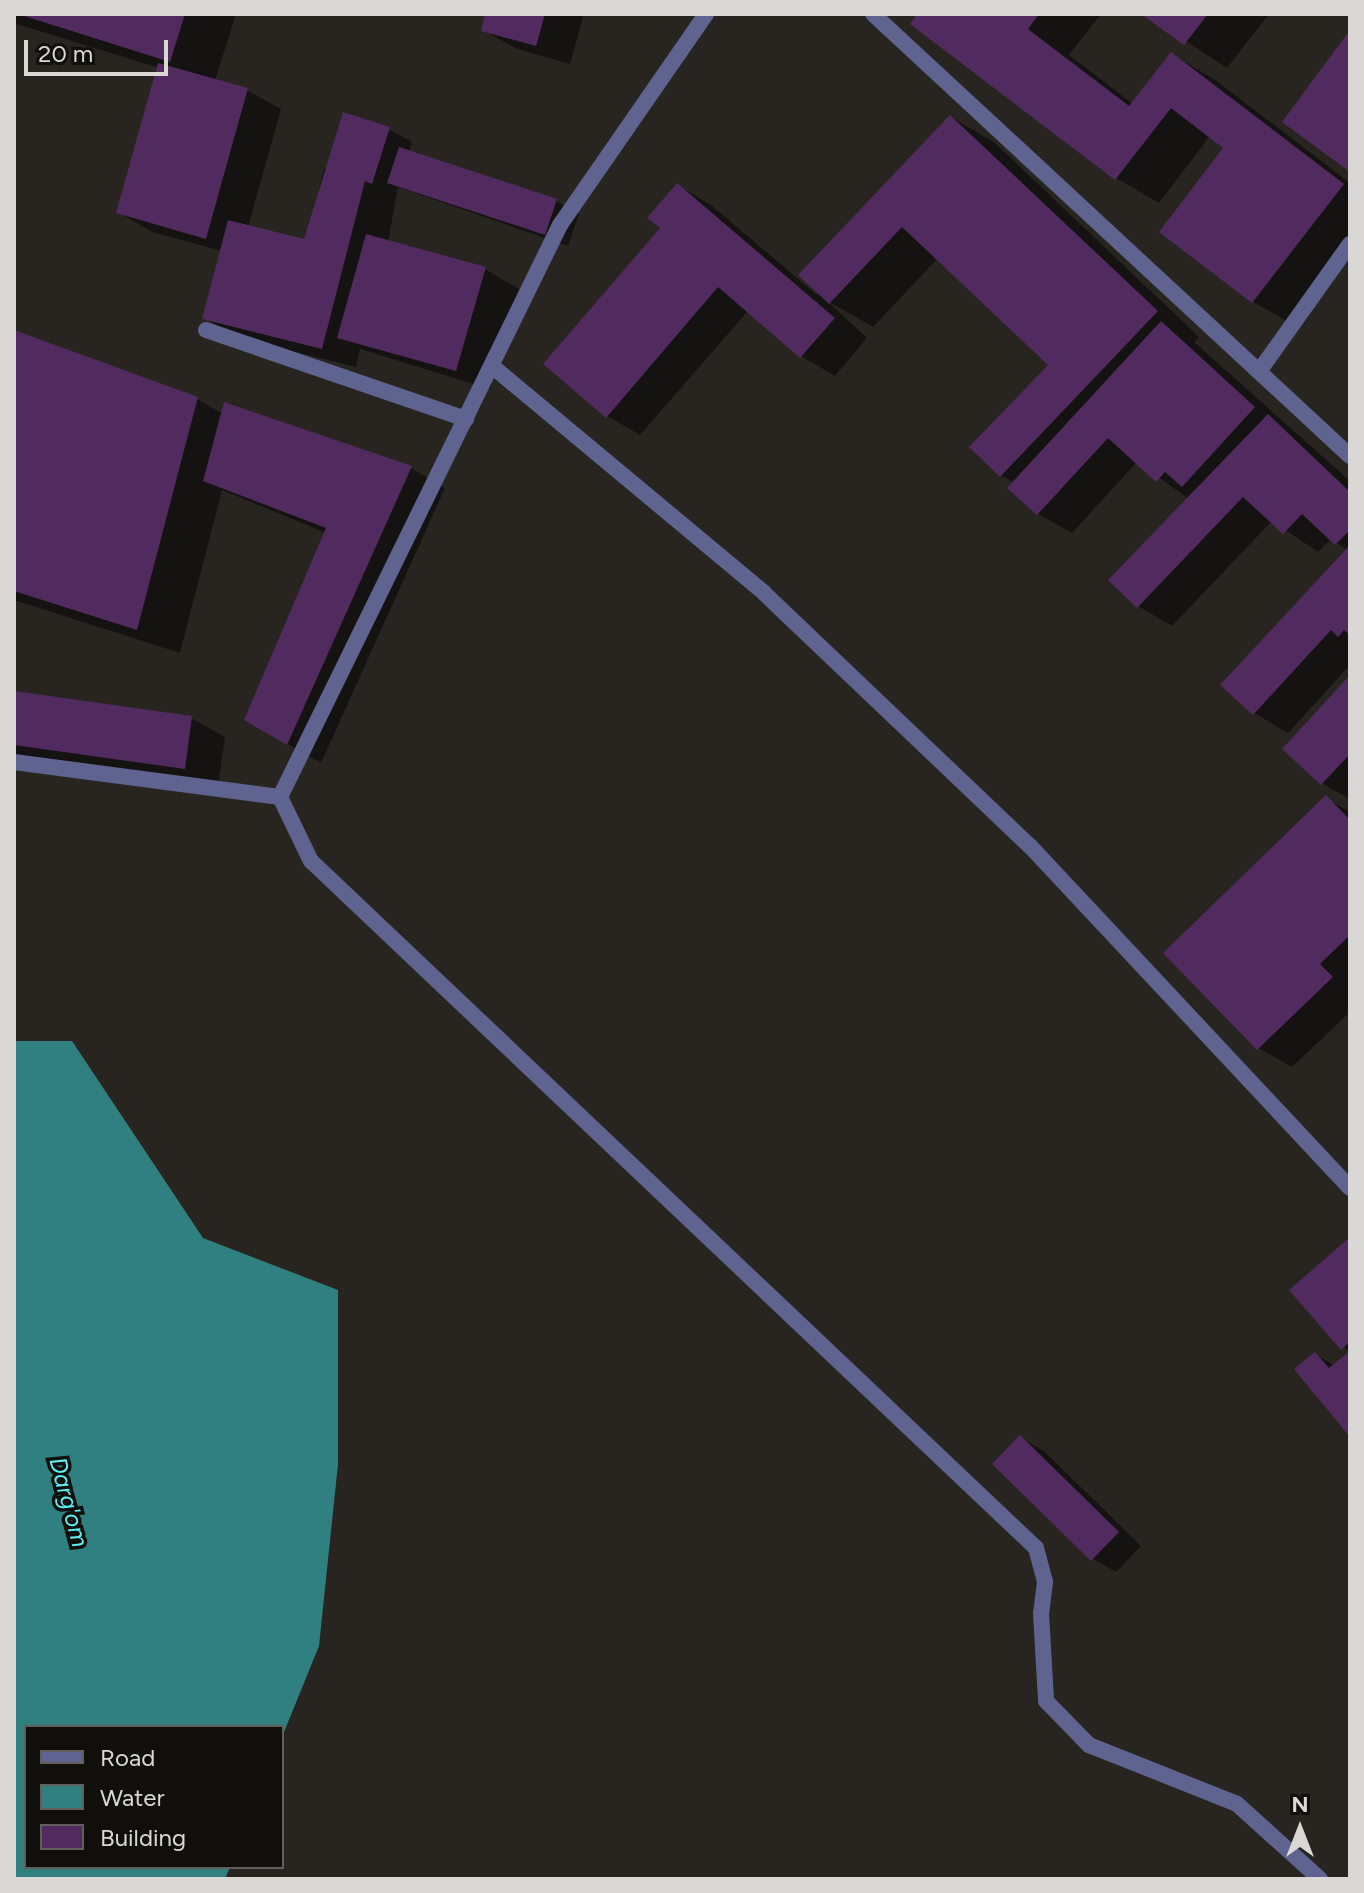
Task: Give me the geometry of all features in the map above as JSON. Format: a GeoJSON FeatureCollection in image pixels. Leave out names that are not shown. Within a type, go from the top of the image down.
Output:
{"type":"FeatureCollection","features":[{"type":"Feature","properties":{"kind":"street"},"geometry":{"type":"LineString","coordinates":[[280,797],[560,225],[706,14]]}},
{"type":"Feature","properties":{"kind":"street"},"geometry":{"type":"LineString","coordinates":[[873,14],[1350,456]]}},
{"type":"Feature","properties":{"kind":"street"},"geometry":{"type":"LineString","coordinates":[[1260,370],[1350,244]]}},
{"type":"Feature","properties":{"kind":"street"},"geometry":{"type":"LineString","coordinates":[[206,330],[466,419]]}},
{"type":"Feature","properties":{"kind":"street"},"geometry":{"type":"LineString","coordinates":[[492,366],[764,593],[1030,846],[1350,1188]]}},
{"type":"Feature","properties":{"kind":"street"},"geometry":{"type":"LineString","coordinates":[[14,762],[280,797]]}},
{"type":"Feature","properties":{"kind":"street"},"geometry":{"type":"LineString","coordinates":[[280,797],[311,861],[1036,1548],[1045,1582],[1046,1701],[1089,1745],[1237,1804],[1320,1879]]}},
{"type":"Feature","properties":{"kind":"water","name":"Darg'om"},"geometry":{"type":"Polygon","coordinates":[[[14,1041],[72,1041],[203,1238],[338,1290],[338,1464],[319,1646],[284,1732],[284,1725],[24,1725],[24,1869],[229,1869],[225,1879],[14,1879],[14,1041]]]}},
{"type":"Feature","properties":{"kind":"building"},"geometry":{"type":"Polygon","coordinates":[[[18,14],[185,14],[170,62],[18,14]]]}},
{"type":"Feature","properties":{"kind":"building"},"geometry":{"type":"Polygon","coordinates":[[[485,14],[545,14],[536,46],[481,31],[485,14]]]}},
{"type":"Feature","properties":{"kind":"building"},"geometry":{"type":"Polygon","coordinates":[[[917,14],[1039,14],[1028,29],[1129,106],[1171,52],[1344,184],[1252,303],[1159,232],[1223,148],[1171,108],[1115,180],[910,24],[917,14]]]}},
{"type":"Feature","properties":{"kind":"building"},"geometry":{"type":"Polygon","coordinates":[[[1141,14],[1208,14],[1184,45],[1141,14]]]}},
{"type":"Feature","properties":{"kind":"building"},"geometry":{"type":"Polygon","coordinates":[[[1350,30],[1350,172],[1282,122],[1350,30]]]}},
{"type":"Feature","properties":{"kind":"building"},"geometry":{"type":"Polygon","coordinates":[[[158,63],[248,88],[206,239],[116,213],[158,63]]]}},
{"type":"Feature","properties":{"kind":"building"},"geometry":{"type":"Polygon","coordinates":[[[343,112],[390,127],[372,184],[365,181],[322,349],[202,319],[228,220],[304,239],[343,112]]]}},
{"type":"Feature","properties":{"kind":"building"},"geometry":{"type":"Polygon","coordinates":[[[950,115],[1158,311],[1000,477],[969,447],[1048,365],[902,227],[829,304],[798,275],[950,115]]]}},
{"type":"Feature","properties":{"kind":"building"},"geometry":{"type":"Polygon","coordinates":[[[399,147],[557,199],[545,235],[387,183],[399,147]]]}},
{"type":"Feature","properties":{"kind":"building"},"geometry":{"type":"Polygon","coordinates":[[[677,183],[835,318],[800,358],[718,287],[606,418],[543,364],[660,228],[647,218],[677,183]]]}},
{"type":"Feature","properties":{"kind":"building"},"geometry":{"type":"Polygon","coordinates":[[[366,234],[486,267],[456,371],[337,338],[366,234]]]}},
{"type":"Feature","properties":{"kind":"building"},"geometry":{"type":"Polygon","coordinates":[[[1161,321],[1255,407],[1182,487],[1165,472],[1156,482],[1108,438],[1037,515],[1007,488],[1161,321]]]}},
{"type":"Feature","properties":{"kind":"building"},"geometry":{"type":"Polygon","coordinates":[[[14,330],[198,397],[137,630],[14,591],[14,330]]]}},
{"type":"Feature","properties":{"kind":"building"},"geometry":{"type":"Polygon","coordinates":[[[224,402],[412,466],[287,745],[244,720],[326,528],[203,481],[224,402]]]}},
{"type":"Feature","properties":{"kind":"building"},"geometry":{"type":"Polygon","coordinates":[[[1268,414],[1350,492],[1350,530],[1335,545],[1302,514],[1283,534],[1243,497],[1137,608],[1108,580],[1268,414]]]}},
{"type":"Feature","properties":{"kind":"building"},"geometry":{"type":"Polygon","coordinates":[[[1350,545],[1350,635],[1344,630],[1338,637],[1331,630],[1253,715],[1220,685],[1350,545]]]}},
{"type":"Feature","properties":{"kind":"building"},"geometry":{"type":"Polygon","coordinates":[[[1350,675],[1350,754],[1321,785],[1282,749],[1350,675]]]}},
{"type":"Feature","properties":{"kind":"building"},"geometry":{"type":"Polygon","coordinates":[[[14,691],[192,716],[185,769],[14,745],[14,691]]]}},
{"type":"Feature","properties":{"kind":"building"},"geometry":{"type":"Polygon","coordinates":[[[1326,795],[1350,820],[1350,935],[1320,964],[1333,977],[1257,1050],[1163,953],[1326,795]]]}},
{"type":"Feature","properties":{"kind":"building"},"geometry":{"type":"Polygon","coordinates":[[[1348,1239],[1350,1342],[1341,1350],[1289,1290],[1348,1239]]]}},
{"type":"Feature","properties":{"kind":"building"},"geometry":{"type":"Polygon","coordinates":[[[1350,1351],[1350,1437],[1294,1369],[1315,1352],[1329,1368],[1350,1351]]]}},
{"type":"Feature","properties":{"kind":"building"},"geometry":{"type":"Polygon","coordinates":[[[1020,1435],[1119,1532],[1091,1561],[992,1464],[1020,1435]]]}}]}
